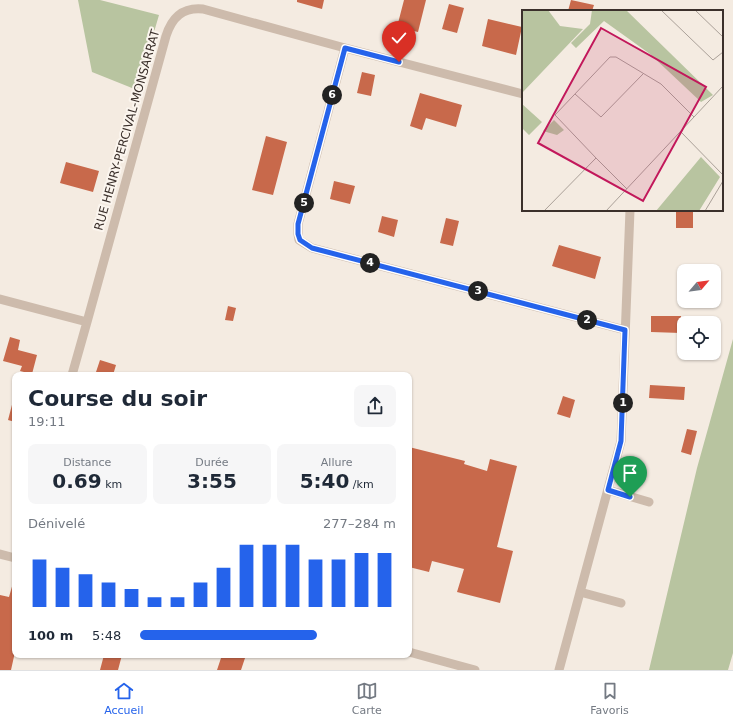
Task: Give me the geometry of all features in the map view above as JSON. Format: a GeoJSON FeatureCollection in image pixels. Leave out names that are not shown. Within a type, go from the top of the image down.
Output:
{"type":"FeatureCollection","features":[{"type":"Feature","properties":{"kind":"street","name":"RUE HENRY-PERCIVAL-MONSARRAT"},"geometry":{"type":"LineString","coordinates":[[73,372],[161,49],[170,24],[176,16],[184,11],[193,8],[203,9],[345,48],[522,94]]}},
{"type":"Feature","properties":{"kind":"street"},"geometry":{"type":"LineString","coordinates":[[345,48],[298,224],[298,234],[300,240],[312,248],[625,330]]}},
{"type":"Feature","properties":{"kind":"street"},"geometry":{"type":"LineString","coordinates":[[558,670],[621,441],[630,211]]}},
{"type":"Feature","properties":{"kind":"street"},"geometry":{"type":"LineString","coordinates":[[0,299],[87,322]]}},
{"type":"Feature","properties":{"kind":"street"},"geometry":{"type":"LineString","coordinates":[[608,490],[649,502]]}},
{"type":"Feature","properties":{"kind":"street"},"geometry":{"type":"LineString","coordinates":[[0,554],[12,557]]}},
{"type":"Feature","properties":{"kind":"street"},"geometry":{"type":"LineString","coordinates":[[580,592],[621,603]]}},
{"type":"Feature","properties":{"kind":"street"},"geometry":{"type":"LineString","coordinates":[[412,653],[445,660],[475,670]]}},
{"type":"Feature","properties":{"kind":"street"},"geometry":{"type":"LineString","coordinates":[[442,670],[445,660]]}},
{"type":"Feature","properties":{"kind":"green space"},"geometry":{"type":"Polygon","coordinates":[[[78,0],[100,0],[159,15],[137,90],[92,72],[78,0]]]}},
{"type":"Feature","properties":{"kind":"green space"},"geometry":{"type":"Polygon","coordinates":[[[733,339],[733,653],[728,670],[649,670],[697,468],[733,339]]]}},
{"type":"Feature","properties":{"kind":"building"},"geometry":{"type":"Polygon","coordinates":[[[297,0],[324,0],[322,9],[297,2],[297,0]]]}},
{"type":"Feature","properties":{"kind":"building"},"geometry":{"type":"Polygon","coordinates":[[[404,0],[426,0],[418,32],[397,27],[404,0]]]}},
{"type":"Feature","properties":{"kind":"building"},"geometry":{"type":"Polygon","coordinates":[[[571,0],[594,5],[592,10],[568,10],[571,0]]]}},
{"type":"Feature","properties":{"kind":"building"},"geometry":{"type":"Polygon","coordinates":[[[449,4],[464,8],[457,33],[442,29],[449,4]]]}},
{"type":"Feature","properties":{"kind":"building"},"geometry":{"type":"Polygon","coordinates":[[[488,19],[522,27],[516,55],[482,46],[488,19]]]}},
{"type":"Feature","properties":{"kind":"building"},"geometry":{"type":"Polygon","coordinates":[[[362,72],[375,75],[371,96],[357,93],[362,72]]]}},
{"type":"Feature","properties":{"kind":"building"},"geometry":{"type":"Polygon","coordinates":[[[420,93],[462,105],[456,127],[426,118],[422,130],[410,126],[420,93]]]}},
{"type":"Feature","properties":{"kind":"building"},"geometry":{"type":"Polygon","coordinates":[[[266,136],[287,142],[273,195],[252,190],[266,136]]]}},
{"type":"Feature","properties":{"kind":"building"},"geometry":{"type":"Polygon","coordinates":[[[66,162],[99,171],[93,192],[60,183],[66,162]]]}},
{"type":"Feature","properties":{"kind":"building"},"geometry":{"type":"Polygon","coordinates":[[[334,181],[355,186],[350,204],[330,199],[334,181]]]}},
{"type":"Feature","properties":{"kind":"building"},"geometry":{"type":"Polygon","coordinates":[[[676,211],[693,211],[693,228],[676,228],[676,211]]]}},
{"type":"Feature","properties":{"kind":"building"},"geometry":{"type":"Polygon","coordinates":[[[382,216],[398,220],[394,237],[378,232],[382,216]]]}},
{"type":"Feature","properties":{"kind":"building"},"geometry":{"type":"Polygon","coordinates":[[[446,218],[459,221],[453,246],[440,243],[446,218]]]}},
{"type":"Feature","properties":{"kind":"building"},"geometry":{"type":"Polygon","coordinates":[[[559,245],[601,257],[595,279],[552,266],[559,245]]]}},
{"type":"Feature","properties":{"kind":"building"},"geometry":{"type":"Polygon","coordinates":[[[228,306],[236,308],[233,321],[225,320],[228,306]]]}},
{"type":"Feature","properties":{"kind":"building"},"geometry":{"type":"Polygon","coordinates":[[[651,316],[677,316],[677,333],[651,332],[651,316]]]}},
{"type":"Feature","properties":{"kind":"building"},"geometry":{"type":"Polygon","coordinates":[[[10,337],[20,340],[18,350],[37,355],[33,372],[20,371],[22,366],[3,361],[10,337]]]}},
{"type":"Feature","properties":{"kind":"building"},"geometry":{"type":"Polygon","coordinates":[[[100,360],[116,365],[114,372],[96,372],[100,360]]]}},
{"type":"Feature","properties":{"kind":"building"},"geometry":{"type":"Polygon","coordinates":[[[650,385],[685,387],[684,400],[649,398],[650,385]]]}},
{"type":"Feature","properties":{"kind":"building"},"geometry":{"type":"Polygon","coordinates":[[[563,396],[575,400],[570,418],[557,414],[563,396]]]}},
{"type":"Feature","properties":{"kind":"building"},"geometry":{"type":"Polygon","coordinates":[[[12,405],[12,421],[8,420],[12,405]]]}},
{"type":"Feature","properties":{"kind":"building"},"geometry":{"type":"Polygon","coordinates":[[[687,429],[697,431],[691,455],[681,452],[687,429]]]}},
{"type":"Feature","properties":{"kind":"building"},"geometry":{"type":"Polygon","coordinates":[[[412,448],[465,461],[464,464],[487,471],[490,459],[517,466],[497,547],[513,551],[500,603],[457,592],[464,569],[432,561],[429,572],[412,568],[412,448]]]}},
{"type":"Feature","properties":{"kind":"building"},"geometry":{"type":"Polygon","coordinates":[[[12,586],[12,658],[14,658],[11,670],[0,670],[0,595],[9,597],[12,586]]]}},
{"type":"Feature","properties":{"kind":"building"},"geometry":{"type":"Polygon","coordinates":[[[103,658],[121,658],[118,670],[100,670],[103,658]]]}},
{"type":"Feature","properties":{"kind":"building"},"geometry":{"type":"Polygon","coordinates":[[[221,658],[245,658],[241,670],[217,670],[221,658]]]}},
{"type":"Feature","properties":{"kind":"route"},"geometry":{"type":"LineString","coordinates":[[399,62],[345,48],[298,224],[298,234],[300,240],[312,248],[625,330],[621,441],[608,490],[630,497]]}}]}
